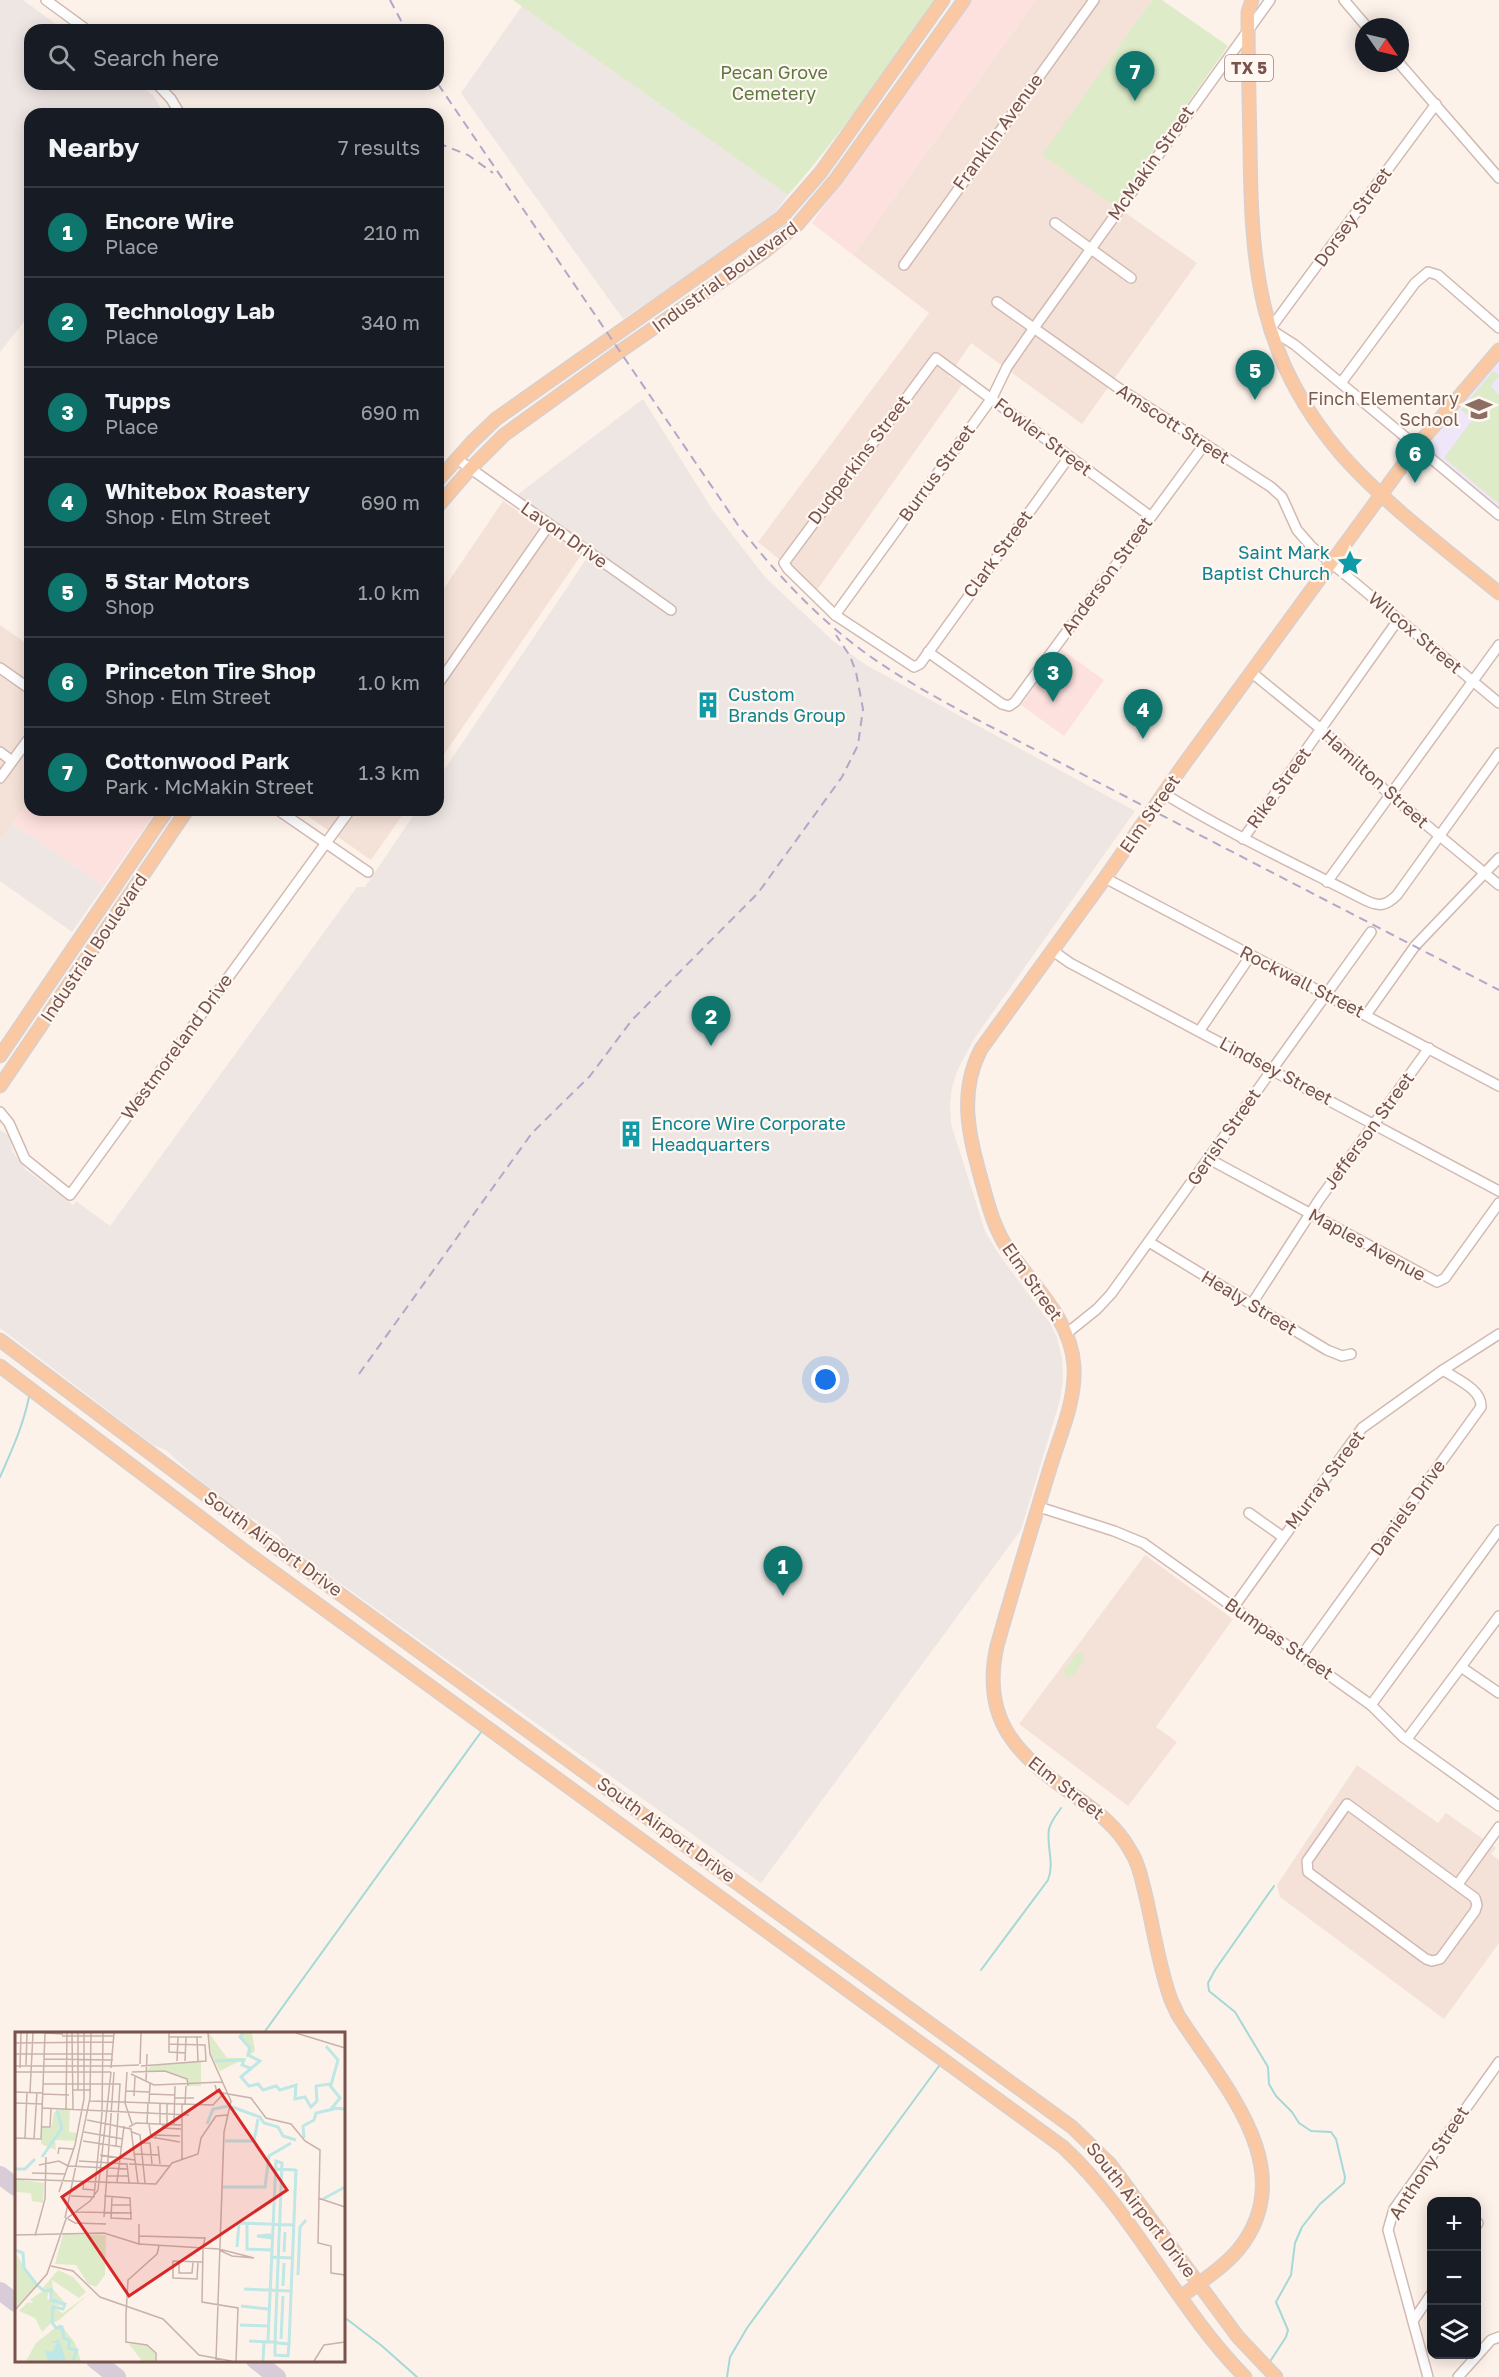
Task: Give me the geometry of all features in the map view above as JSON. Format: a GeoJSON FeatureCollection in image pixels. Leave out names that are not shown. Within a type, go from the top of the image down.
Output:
{"type":"FeatureCollection","features":[{"type":"Feature","properties":{"kind":"main road","name":"Industrial Boulevard"},"geometry":{"type":"LineString","coordinates":[[444,473],[496,419],[768,228],[798,200],[821,172],[943,0]]}},
{"type":"Feature","properties":{"kind":"main road","name":"Industrial Boulevard"},"geometry":{"type":"LineString","coordinates":[[444,499],[491,447],[520,423],[776,243],[810,212],[964,0]]}},
{"type":"Feature","properties":{"kind":"main road","name":"TX 5"},"geometry":{"type":"LineString","coordinates":[[1241,0],[1241,4],[1250,6],[1248,30],[1250,195],[1253,247],[1260,292],[1282,363],[1310,413],[1343,457],[1381,494],[1499,593]]}},
{"type":"Feature","properties":{"kind":"main road"},"geometry":{"type":"LineString","coordinates":[[906,51],[919,60]]}},
{"type":"Feature","properties":{"kind":"main road"},"geometry":{"type":"LineString","coordinates":[[894,69],[907,78]]}},
{"type":"Feature","properties":{"kind":"main road"},"geometry":{"type":"LineString","coordinates":[[657,326],[660,311],[685,292],[694,279],[707,291]]}},
{"type":"Feature","properties":{"kind":"main road","name":"Elm Street"},"geometry":{"type":"LineString","coordinates":[[1181,2297],[1232,2256],[1252,2227],[1261,2195],[1260,2157],[1255,2138],[1241,2112],[1171,2000],[1140,1873],[1130,1848],[1106,1819],[1026,1758],[1010,1739],[1000,1716],[993,1684],[994,1656],[1073,1391],[1074,1363],[1066,1334],[1052,1308],[1000,1236],[990,1210],[967,1120],[969,1086],[978,1056],[1105,879],[1163,793],[1416,447],[1499,350]]}},
{"type":"Feature","properties":{"kind":"main road","name":"Industrial Boulevard"},"geometry":{"type":"LineString","coordinates":[[0,1056],[163,816]]}},
{"type":"Feature","properties":{"kind":"main road","name":"Industrial Boulevard"},"geometry":{"type":"LineString","coordinates":[[0,1086],[183,816]]}},
{"type":"Feature","properties":{"kind":"main road"},"geometry":{"type":"LineString","coordinates":[[86,929],[100,939]]}},
{"type":"Feature","properties":{"kind":"main road","name":"South Airport Drive"},"geometry":{"type":"LineString","coordinates":[[0,1340],[263,1538],[1072,2127],[1110,2164],[1238,2337],[1276,2377]]}},
{"type":"Feature","properties":{"kind":"main road","name":"South Airport Drive"},"geometry":{"type":"LineString","coordinates":[[0,1366],[250,1555],[1063,2147],[1104,2191],[1221,2350],[1245,2377]]}},
{"type":"Feature","properties":{"kind":"main road"},"geometry":{"type":"LineString","coordinates":[[250,1555],[263,1538]]}},
{"type":"Feature","properties":{"kind":"street"},"geometry":{"type":"LineString","coordinates":[[46,0],[79,24]]}},
{"type":"Feature","properties":{"kind":"street","name":"Franklin Avenue"},"geometry":{"type":"LineString","coordinates":[[904,265],[1094,0]]}},
{"type":"Feature","properties":{"kind":"street","name":"McMakin Street"},"geometry":{"type":"LineString","coordinates":[[1034,328],[1270,0]]}},
{"type":"Feature","properties":{"kind":"street"},"geometry":{"type":"LineString","coordinates":[[1344,0],[1359,18]]}},
{"type":"Feature","properties":{"kind":"street"},"geometry":{"type":"LineString","coordinates":[[1407,72],[1499,178]]}},
{"type":"Feature","properties":{"kind":"street"},"geometry":{"type":"LineString","coordinates":[[162,90],[176,108]]}},
{"type":"Feature","properties":{"kind":"street","name":"Dorsey Street"},"geometry":{"type":"LineString","coordinates":[[1270,329],[1436,104]]}},
{"type":"Feature","properties":{"kind":"street"},"geometry":{"type":"LineString","coordinates":[[1055,224],[1131,278]]}},
{"type":"Feature","properties":{"kind":"street"},"geometry":{"type":"LineString","coordinates":[[1341,383],[1415,283],[1428,272],[1438,275],[1499,328]]}},
{"type":"Feature","properties":{"kind":"street","name":"Amscott Street"},"geometry":{"type":"LineString","coordinates":[[997,302],[1117,387],[1282,497],[1297,530],[1330,563]]}},
{"type":"Feature","properties":{"kind":"street","name":"Burrus Street"},"geometry":{"type":"LineString","coordinates":[[835,615],[992,398],[1007,367],[1034,328]]}},
{"type":"Feature","properties":{"kind":"street"},"geometry":{"type":"LineString","coordinates":[[1270,329],[1287,339],[1499,515]]}},
{"type":"Feature","properties":{"kind":"street","name":"Fowler Street"},"geometry":{"type":"LineString","coordinates":[[936,358],[1150,516]]}},
{"type":"Feature","properties":{"kind":"street","name":"Dudperkins Street"},"geometry":{"type":"LineString","coordinates":[[835,615],[784,563],[936,358]]}},
{"type":"Feature","properties":{"kind":"street","name":"Anderson Street"},"geometry":{"type":"LineString","coordinates":[[928,652],[1009,706],[1016,702],[1204,445]]}},
{"type":"Feature","properties":{"kind":"street","name":"Clark Street"},"geometry":{"type":"LineString","coordinates":[[928,652],[1069,457]]}},
{"type":"Feature","properties":{"kind":"street","name":"Lavon Drive"},"geometry":{"type":"LineString","coordinates":[[456,459],[671,610]]}},
{"type":"Feature","properties":{"kind":"street"},"geometry":{"type":"LineString","coordinates":[[444,675],[549,525]]}},
{"type":"Feature","properties":{"kind":"street","name":"Wilcox Street"},"geometry":{"type":"LineString","coordinates":[[1330,563],[1499,703]]}},
{"type":"Feature","properties":{"kind":"street"},"geometry":{"type":"LineString","coordinates":[[835,615],[914,667],[920,664],[928,652]]}},
{"type":"Feature","properties":{"kind":"street","name":"Rike Street"},"geometry":{"type":"LineString","coordinates":[[1243,839],[1398,620]]}},
{"type":"Feature","properties":{"kind":"street"},"geometry":{"type":"LineString","coordinates":[[1327,882],[1499,645]]}},
{"type":"Feature","properties":{"kind":"street"},"geometry":{"type":"LineString","coordinates":[[0,668],[24,684]]}},
{"type":"Feature","properties":{"kind":"street","name":"Hamilton Street"},"geometry":{"type":"LineString","coordinates":[[1251,672],[1321,729],[1389,795],[1499,885]]}},
{"type":"Feature","properties":{"kind":"street"},"geometry":{"type":"LineString","coordinates":[[0,778],[24,745]]}},
{"type":"Feature","properties":{"kind":"street"},"geometry":{"type":"LineString","coordinates":[[0,753],[12,761]]}},
{"type":"Feature","properties":{"kind":"street"},"geometry":{"type":"LineString","coordinates":[[1163,793],[1243,839],[1327,882],[1381,906],[1389,903],[1397,895],[1499,753]]}},
{"type":"Feature","properties":{"kind":"street"},"geometry":{"type":"LineString","coordinates":[[287,816],[368,872]]}},
{"type":"Feature","properties":{"kind":"street","name":"Westmoreland Drive"},"geometry":{"type":"LineString","coordinates":[[0,1112],[11,1127],[25,1159],[70,1195],[346,816]]}},
{"type":"Feature","properties":{"kind":"street"},"geometry":{"type":"LineString","coordinates":[[1366,1015],[1415,946],[1499,858]]}},
{"type":"Feature","properties":{"kind":"street","name":"Rockwall Street"},"geometry":{"type":"LineString","coordinates":[[1105,879],[1499,1086]]}},
{"type":"Feature","properties":{"kind":"street","name":"Gerish Street"},"geometry":{"type":"LineString","coordinates":[[1066,1334],[1097,1309],[1111,1294],[1371,932]]}},
{"type":"Feature","properties":{"kind":"street","name":"Lindsey Street"},"geometry":{"type":"LineString","coordinates":[[1053,951],[1070,963],[1200,1030],[1499,1191]]}},
{"type":"Feature","properties":{"kind":"street"},"geometry":{"type":"LineString","coordinates":[[1200,1030],[1251,955]]}},
{"type":"Feature","properties":{"kind":"street","name":"Jefferson Street"},"geometry":{"type":"LineString","coordinates":[[1251,1305],[1319,1200],[1429,1048]]}},
{"type":"Feature","properties":{"kind":"street","name":"Maples Avenue"},"geometry":{"type":"LineString","coordinates":[[1209,1159],[1432,1281],[1439,1282],[1445,1278],[1499,1203]]}},
{"type":"Feature","properties":{"kind":"street","name":"Healy Street"},"geometry":{"type":"LineString","coordinates":[[1149,1242],[1327,1350],[1342,1356],[1351,1354]]}},
{"type":"Feature","properties":{"kind":"street","name":"Murray Street"},"geometry":{"type":"LineString","coordinates":[[1233,1608],[1362,1428],[1443,1370],[1499,1334]]}},
{"type":"Feature","properties":{"kind":"street","name":"Daniels Drive"},"geometry":{"type":"LineString","coordinates":[[1302,1655],[1480,1407],[1481,1402],[1476,1392],[1443,1370]]}},
{"type":"Feature","properties":{"kind":"street"},"geometry":{"type":"LineString","coordinates":[[1327,1456],[1336,1462]]}},
{"type":"Feature","properties":{"kind":"street","name":"Bumpas Street"},"geometry":{"type":"LineString","coordinates":[[1039,1507],[1114,1531],[1143,1543],[1371,1705],[1407,1739],[1499,1806]]}},
{"type":"Feature","properties":{"kind":"street"},"geometry":{"type":"LineString","coordinates":[[1249,1513],[1283,1537]]}},
{"type":"Feature","properties":{"kind":"street"},"geometry":{"type":"LineString","coordinates":[[1371,1705],[1499,1530]]}},
{"type":"Feature","properties":{"kind":"street"},"geometry":{"type":"LineString","coordinates":[[1407,1739],[1499,1616]]}},
{"type":"Feature","properties":{"kind":"street"},"geometry":{"type":"LineString","coordinates":[[1461,1667],[1499,1693]]}},
{"type":"Feature","properties":{"kind":"street"},"geometry":{"type":"LineString","coordinates":[[1347,1804],[1458,1884],[1474,1896],[1477,1902],[1475,1911],[1444,1954],[1435,1960],[1426,1959],[1312,1876],[1306,1867],[1309,1858],[1347,1804]]}},
{"type":"Feature","properties":{"kind":"street"},"geometry":{"type":"LineString","coordinates":[[1458,1884],[1499,1827]]}},
{"type":"Feature","properties":{"kind":"street","name":"Anthony Street"},"geometry":{"type":"LineString","coordinates":[[1428,2377],[1388,2230],[1390,2220],[1394,2209],[1499,2062]]}},
{"type":"Feature","properties":{"kind":"street"},"geometry":{"type":"LineString","coordinates":[[1413,2321],[1427,2299]]}},
{"type":"Feature","properties":{"kind":"street"},"geometry":{"type":"LineString","coordinates":[[1458,2377],[1491,2340],[1499,2337]]}},
{"type":"Feature","properties":{"kind":"shaded area"},"geometry":{"type":"Polygon","coordinates":[[[0,0],[23,0],[56,24],[24,24],[24,90],[146,90],[153,95],[161,108],[24,108],[24,322],[0,352],[0,0]]]}},
{"type":"Feature","properties":{"kind":"shaded area"},"geometry":{"type":"Polygon","coordinates":[[[970,0],[1036,0],[853,255],[812,223],[970,0]]]}},
{"type":"Feature","properties":{"kind":"shaded area"},"geometry":{"type":"Polygon","coordinates":[[[1036,0],[1152,0],[1043,155],[1197,263],[1082,424],[971,343],[949,376],[962,385],[817,590],[758,542],[929,313],[853,255],[1036,0]]]}},
{"type":"Feature","properties":{"kind":"shaded area"},"geometry":{"type":"Polygon","coordinates":[[[522,6],[788,195],[769,221],[623,319],[461,93],[522,6]]]}},
{"type":"Feature","properties":{"kind":"shaded area","name":"Finch Elementary School"},"geometry":{"type":"Polygon","coordinates":[[[1499,362],[1499,508],[1427,447],[1489,371],[1499,362]]]}},
{"type":"Feature","properties":{"kind":"shaded area"},"geometry":{"type":"Polygon","coordinates":[[[643,399],[712,509],[766,578],[832,640],[866,665],[1135,811],[974,1039],[957,1071],[952,1088],[951,1124],[985,1231],[998,1253],[1050,1323],[1057,1337],[1062,1358],[1063,1380],[1060,1400],[1021,1530],[761,1883],[284,1543],[278,1535],[258,1523],[257,1520],[250,1518],[193,1475],[166,1450],[153,1445],[0,1328],[0,1130],[9,1136],[13,1152],[25,1169],[73,1205],[76,1201],[110,1226],[357,887],[365,887],[413,816],[444,816],[444,770],[593,549],[517,495],[643,399]]]}},
{"type":"Feature","properties":{"kind":"shaded area"},"geometry":{"type":"Polygon","coordinates":[[[503,501],[582,554],[444,754],[444,588],[503,501]]]}},
{"type":"Feature","properties":{"kind":"shaded area"},"geometry":{"type":"Polygon","coordinates":[[[0,625],[24,642],[24,807],[0,840],[0,625]]]}},
{"type":"Feature","properties":{"kind":"shaded area"},"geometry":{"type":"Polygon","coordinates":[[[1061,649],[1104,680],[1064,736],[1021,705],[1061,649]]]}},
{"type":"Feature","properties":{"kind":"shaded area"},"geometry":{"type":"Polygon","coordinates":[[[24,807],[24,816],[153,816],[104,886],[12,823],[24,807]]]}},
{"type":"Feature","properties":{"kind":"shaded area"},"geometry":{"type":"Polygon","coordinates":[[[308,816],[402,816],[371,860],[308,816]]]}},
{"type":"Feature","properties":{"kind":"shaded area"},"geometry":{"type":"Polygon","coordinates":[[[12,823],[104,886],[72,932],[0,881],[0,840],[12,823]]]}},
{"type":"Feature","properties":{"kind":"shaded area"},"geometry":{"type":"Polygon","coordinates":[[[1145,1555],[1233,1619],[1156,1727],[1177,1742],[1128,1806],[1019,1724],[1145,1555]]]}},
{"type":"Feature","properties":{"kind":"shaded area"},"geometry":{"type":"Polygon","coordinates":[[[1357,1765],[1438,1823],[1446,1813],[1496,1848],[1491,1854],[1499,1860],[1499,1943],[1444,2019],[1280,1897],[1277,1885],[1357,1765]]]}},
{"type":"Feature","properties":{"kind":"green space","name":"Pecan Grove Cemetery"},"geometry":{"type":"Polygon","coordinates":[[[513,0],[934,0],[846,124],[788,195],[513,0]]]}},
{"type":"Feature","properties":{"kind":"green space"},"geometry":{"type":"Polygon","coordinates":[[[1152,0],[1162,0],[1228,46],[1115,206],[1042,155],[1152,0]]]}},
{"type":"Feature","properties":{"kind":"green space","name":"Finch Elementary School"},"geometry":{"type":"Polygon","coordinates":[[[1493,371],[1499,375],[1491,386],[1499,395],[1499,504],[1444,458],[1473,419],[1461,410],[1493,371]]]}},
{"type":"Feature","properties":{"kind":"green space"},"geometry":{"type":"Polygon","coordinates":[[[1077,1653],[1081,1653],[1085,1658],[1074,1675],[1066,1678],[1064,1671],[1077,1653]]]}},
{"type":"Feature","properties":{"kind":"waterway"},"geometry":{"type":"LineString","coordinates":[[0,1477],[20,1428],[29,1397]]}},
{"type":"Feature","properties":{"kind":"waterway"},"geometry":{"type":"LineString","coordinates":[[264,2032],[481,1732]]}},
{"type":"Feature","properties":{"kind":"waterway"},"geometry":{"type":"LineString","coordinates":[[981,1970],[1048,1880],[1051,1867],[1049,1829],[1061,1808]]}},
{"type":"Feature","properties":{"kind":"waterway"},"geometry":{"type":"LineString","coordinates":[[1271,2360],[1288,2330],[1276,2302],[1291,2275],[1295,2243],[1302,2227],[1320,2204],[1344,2183],[1345,2177],[1336,2139],[1331,2132],[1311,2131],[1299,2123],[1269,2084],[1268,2067],[1235,2012],[1209,1991],[1208,1983],[1215,1970],[1274,1886]]}},
{"type":"Feature","properties":{"kind":"waterway"},"geometry":{"type":"LineString","coordinates":[[727,2377],[730,2357],[747,2328],[939,2066]]}},
{"type":"Feature","properties":{"kind":"waterway"},"geometry":{"type":"LineString","coordinates":[[345,2318],[417,2377]]}},
{"type":"Feature","properties":{"kind":"taxiway"},"geometry":{"type":"LineString","coordinates":[[0,2175],[15,2186]]}},
{"type":"Feature","properties":{"kind":"taxiway"},"geometry":{"type":"LineString","coordinates":[[0,2291],[15,2302]]}},
{"type":"Feature","properties":{"kind":"taxiway"},"geometry":{"type":"LineString","coordinates":[[98,2362],[117,2377]]}},
{"type":"Feature","properties":{"kind":"taxiway"},"geometry":{"type":"LineString","coordinates":[[258,2362],[277,2377]]}},
{"type":"Feature","properties":{"kind":"railway"},"geometry":{"type":"LineString","coordinates":[[390,0],[403,24]]}},
{"type":"Feature","properties":{"kind":"railway"},"geometry":{"type":"LineString","coordinates":[[442,90],[738,525],[783,579],[834,628],[883,665],[961,711],[1499,990]]}},
{"type":"Feature","properties":{"kind":"railway"},"geometry":{"type":"LineString","coordinates":[[444,145],[468,155],[493,173]]}},
{"type":"Feature","properties":{"kind":"railway"},"geometry":{"type":"LineString","coordinates":[[359,1374],[532,1133],[590,1076],[632,1020],[758,893],[842,777],[858,745],[863,709],[856,672],[850,656],[836,635]]}},
{"type":"Feature","properties":{"kind":"place","name":"Cottonwood Park"},"geometry":{"type":"Point","coordinates":[1135,101]}},
{"type":"Feature","properties":{"kind":"place","name":"5 Star Motors"},"geometry":{"type":"Point","coordinates":[1255,400]}},
{"type":"Feature","properties":{"kind":"place","name":"Finch Elementary School"},"geometry":{"type":"Point","coordinates":[1479,409]}},
{"type":"Feature","properties":{"kind":"place","name":"Princeton Tire Shop"},"geometry":{"type":"Point","coordinates":[1415,483]}},
{"type":"Feature","properties":{"kind":"place","name":"Saint Mark Baptist Church"},"geometry":{"type":"Point","coordinates":[1350,563]}},
{"type":"Feature","properties":{"kind":"place","name":"Tupps"},"geometry":{"type":"Point","coordinates":[1053,702]}},
{"type":"Feature","properties":{"kind":"place","name":"Custom Brands Group"},"geometry":{"type":"Point","coordinates":[708,705]}},
{"type":"Feature","properties":{"kind":"place","name":"Whitebox Roastery"},"geometry":{"type":"Point","coordinates":[1143,739]}},
{"type":"Feature","properties":{"kind":"place","name":"Technology Lab"},"geometry":{"type":"Point","coordinates":[711,1046]}},
{"type":"Feature","properties":{"kind":"place","name":"Encore Wire Corporate Headquarters"},"geometry":{"type":"Point","coordinates":[631,1134]}},
{"type":"Feature","properties":{"kind":"place","name":"Encore Wire"},"geometry":{"type":"Point","coordinates":[783,1596]}}]}
